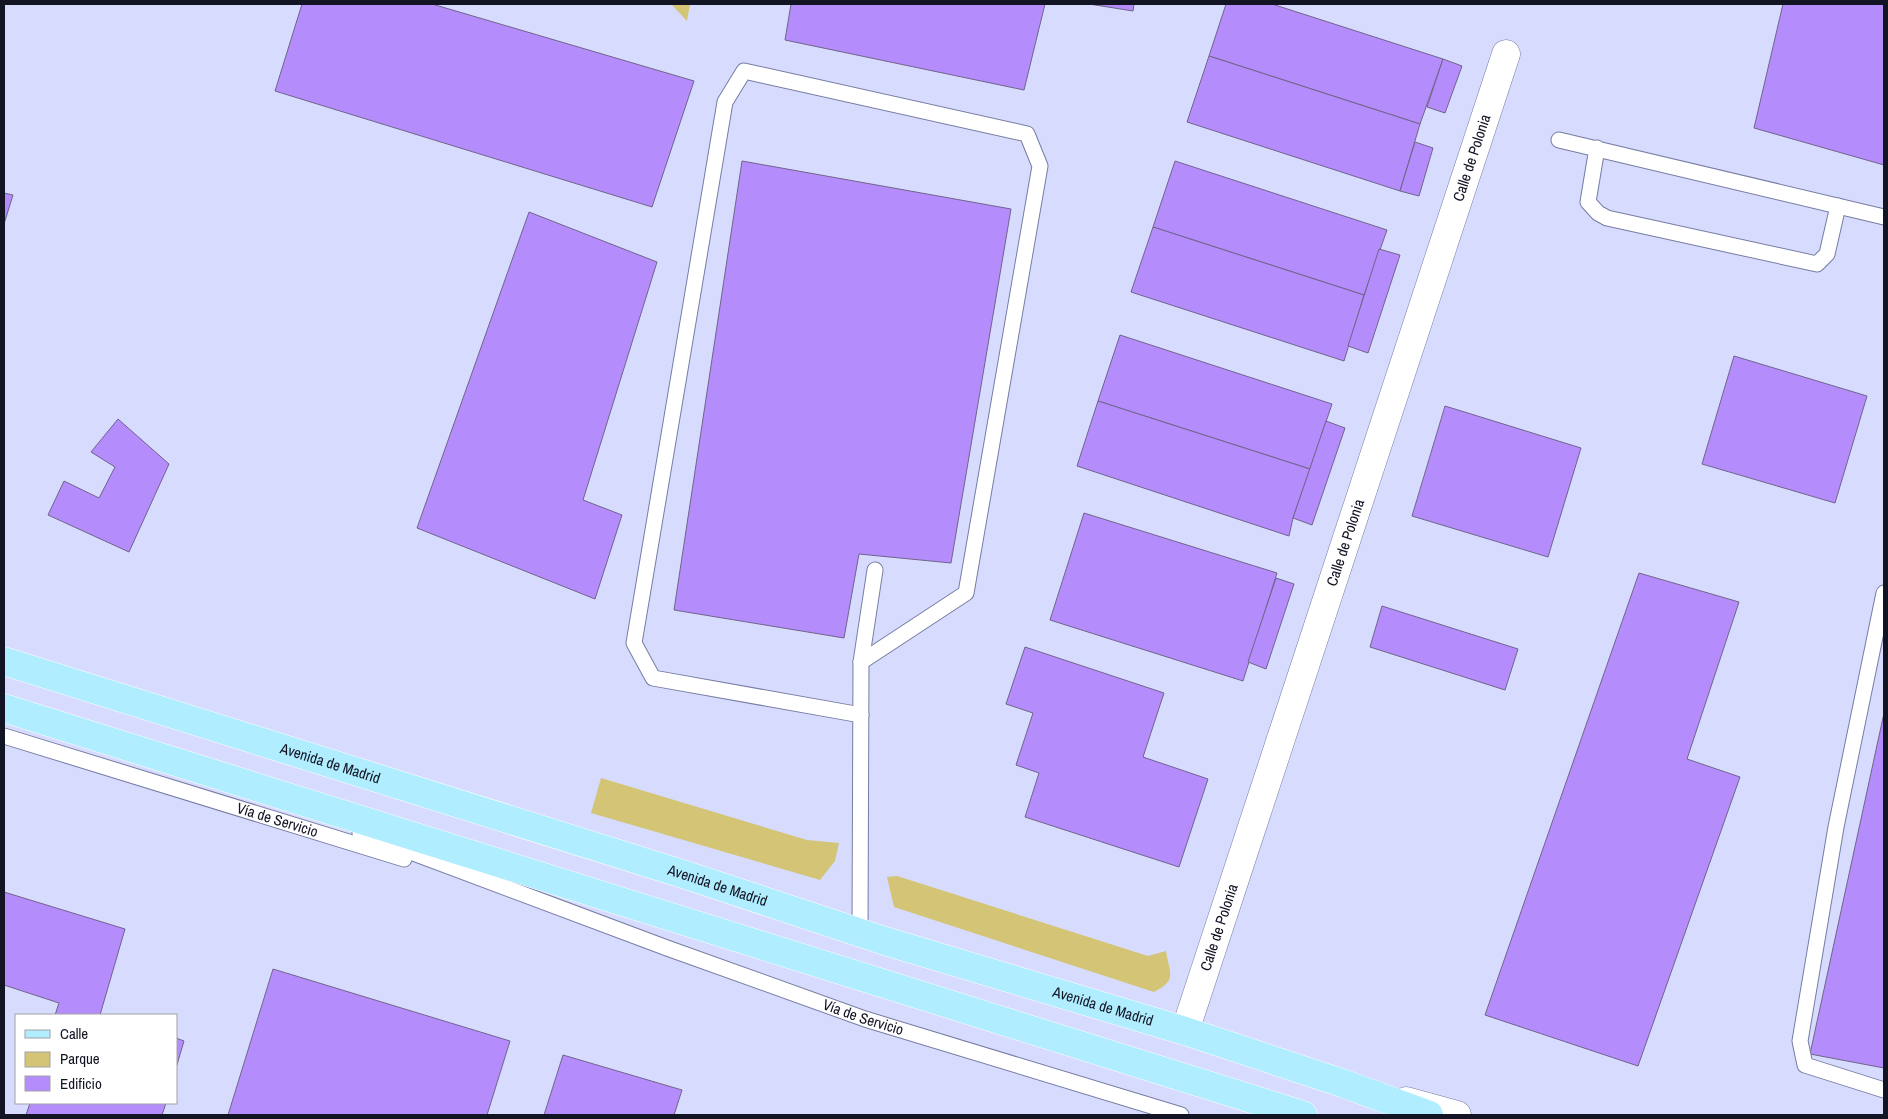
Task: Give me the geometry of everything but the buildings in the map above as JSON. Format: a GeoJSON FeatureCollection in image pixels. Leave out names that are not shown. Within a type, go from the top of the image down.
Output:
{"type":"FeatureCollection","features":[{"type":"Feature","properties":{"kind":"main road","name":"Avenida de Madrid"},"geometry":{"type":"LineString","coordinates":[[4,661],[688,876],[860,933],[1185,1032],[1345,1084],[1429,1115]]}},
{"type":"Feature","properties":{"kind":"main road"},"geometry":{"type":"LineString","coordinates":[[4,708],[171,762],[1303,1115]]}},
{"type":"Feature","properties":{"kind":"street","name":"Calle de Polonia"},"geometry":{"type":"LineString","coordinates":[[1185,1032],[1506,54]]}},
{"type":"Feature","properties":{"kind":"street"},"geometry":{"type":"LineString","coordinates":[[1345,1084],[1457,1115]]}},
{"type":"Feature","properties":{"kind":"lane"},"geometry":{"type":"LineString","coordinates":[[861,715],[653,678],[634,643],[724,102],[744,71],[1027,134],[1040,166],[966,593],[862,662]]}},
{"type":"Feature","properties":{"kind":"lane"},"geometry":{"type":"LineString","coordinates":[[1559,140],[1884,217]]}},
{"type":"Feature","properties":{"kind":"lane"},"geometry":{"type":"LineString","coordinates":[[1597,148],[1588,202],[1598,213],[1608,218],[1816,264],[1827,254],[1838,206]]}},
{"type":"Feature","properties":{"kind":"lane"},"geometry":{"type":"LineString","coordinates":[[860,933],[862,662],[875,570]]}},
{"type":"Feature","properties":{"kind":"lane"},"geometry":{"type":"LineString","coordinates":[[1884,593],[1836,827],[1800,1041],[1805,1064],[1884,1090]]}},
{"type":"Feature","properties":{"kind":"lane","name":"Vía de Servicio"},"geometry":{"type":"LineString","coordinates":[[4,736],[551,905]]}},
{"type":"Feature","properties":{"kind":"lane","name":"Vía de Servicio"},"geometry":{"type":"LineString","coordinates":[[171,762],[551,905],[865,1020],[1181,1115]]}},
{"type":"Feature","properties":{"kind":"green space"},"geometry":{"type":"Polygon","coordinates":[[[671,4],[690,4],[687,21],[671,4]]]}},
{"type":"Feature","properties":{"kind":"green space"},"geometry":{"type":"Polygon","coordinates":[[[601,778],[807,840],[839,843],[835,861],[820,880],[591,813],[601,778]]]}},
{"type":"Feature","properties":{"kind":"green space"},"geometry":{"type":"Polygon","coordinates":[[[897,876],[1148,956],[1166,951],[1170,971],[1169,980],[1154,992],[894,907],[887,877],[897,876]]]}}]}
